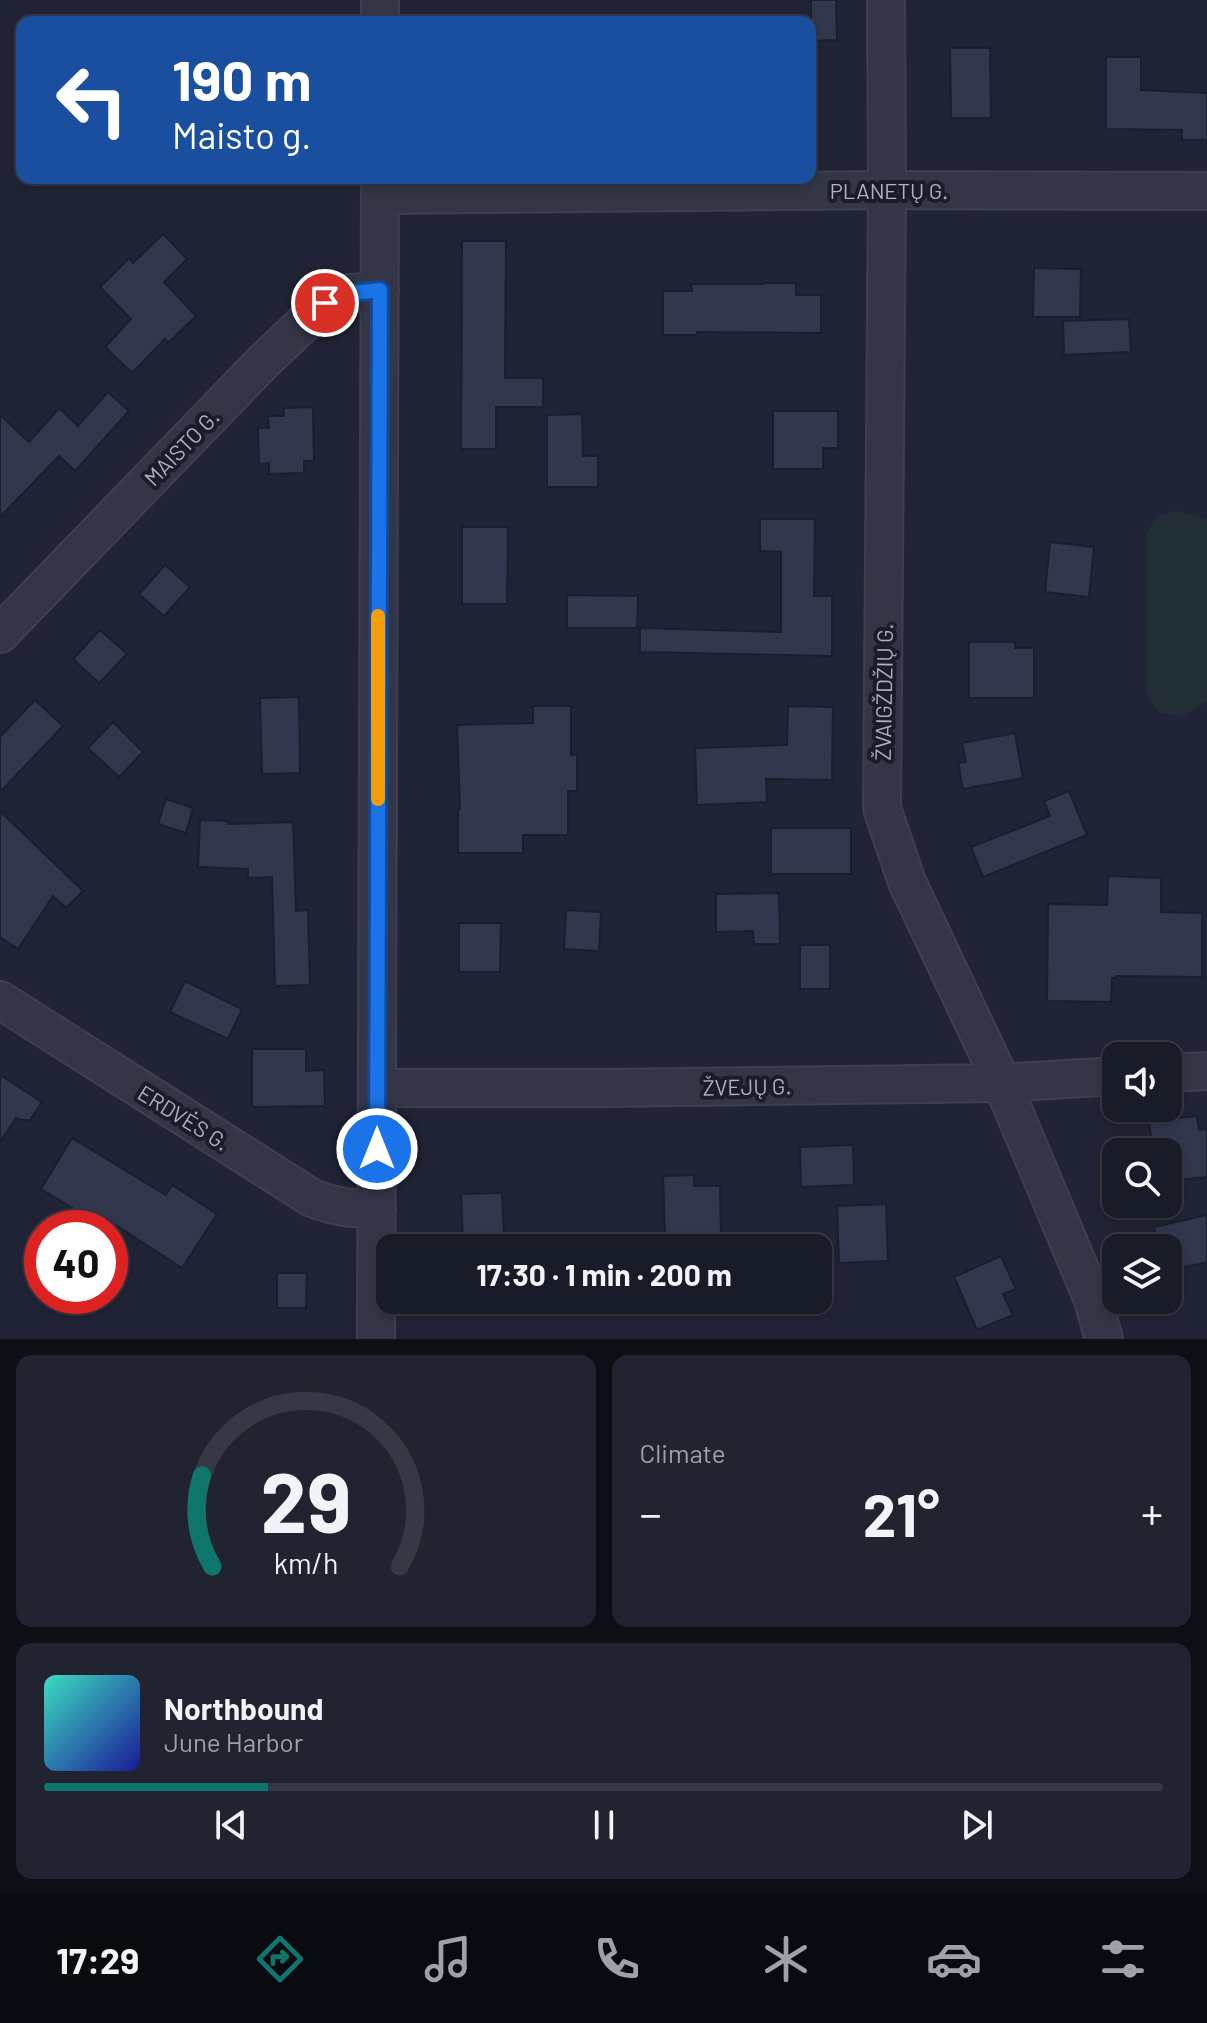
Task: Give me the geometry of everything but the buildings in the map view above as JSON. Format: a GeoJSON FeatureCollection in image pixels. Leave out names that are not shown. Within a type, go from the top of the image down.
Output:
{"type":"FeatureCollection","features":[{"type":"Feature","properties":{"kind":"street","name":"ŽVAIGŽDŽIŲ G."},"geometry":{"type":"LineString","coordinates":[[886,0],[882,808],[907,882],[1002,1083],[1093,1300],[1104,1339]]}},
{"type":"Feature","properties":{"kind":"street","name":"PLANETŲ G."},"geometry":{"type":"LineString","coordinates":[[380,186],[1207,191]]}},
{"type":"Feature","properties":{"kind":"street"},"geometry":{"type":"LineString","coordinates":[[376,1339],[380,186]]}},
{"type":"Feature","properties":{"kind":"street","name":"MAISTO G."},"geometry":{"type":"LineString","coordinates":[[0,634],[263,362],[325,303],[344,294],[380,290]]}},
{"type":"Feature","properties":{"kind":"street","name":"ERDVĖS G."},"geometry":{"type":"LineString","coordinates":[[0,1000],[312,1198],[351,1209],[377,1209]]}},
{"type":"Feature","properties":{"kind":"street"},"geometry":{"type":"LineString","coordinates":[[1182,1072],[1207,1071]]}},
{"type":"Feature","properties":{"kind":"street","name":"ŽVEJŲ G."},"geometry":{"type":"LineString","coordinates":[[377,1088],[1002,1083],[1102,1077]]}},
{"type":"Feature","properties":{"kind":"shaded area"},"geometry":{"type":"Polygon","coordinates":[[[1176,511],[1207,519],[1207,701],[1182,716],[1160,713],[1146,692],[1147,532],[1157,516],[1176,511]]]}},
{"type":"Feature","properties":{"kind":"slow traffic"},"geometry":{"type":"LineString","coordinates":[[378,616],[378,799]]}},
{"type":"Feature","properties":{"kind":"route"},"geometry":{"type":"LineString","coordinates":[[325,303],[344,294],[380,290],[377,1149]]}}]}
